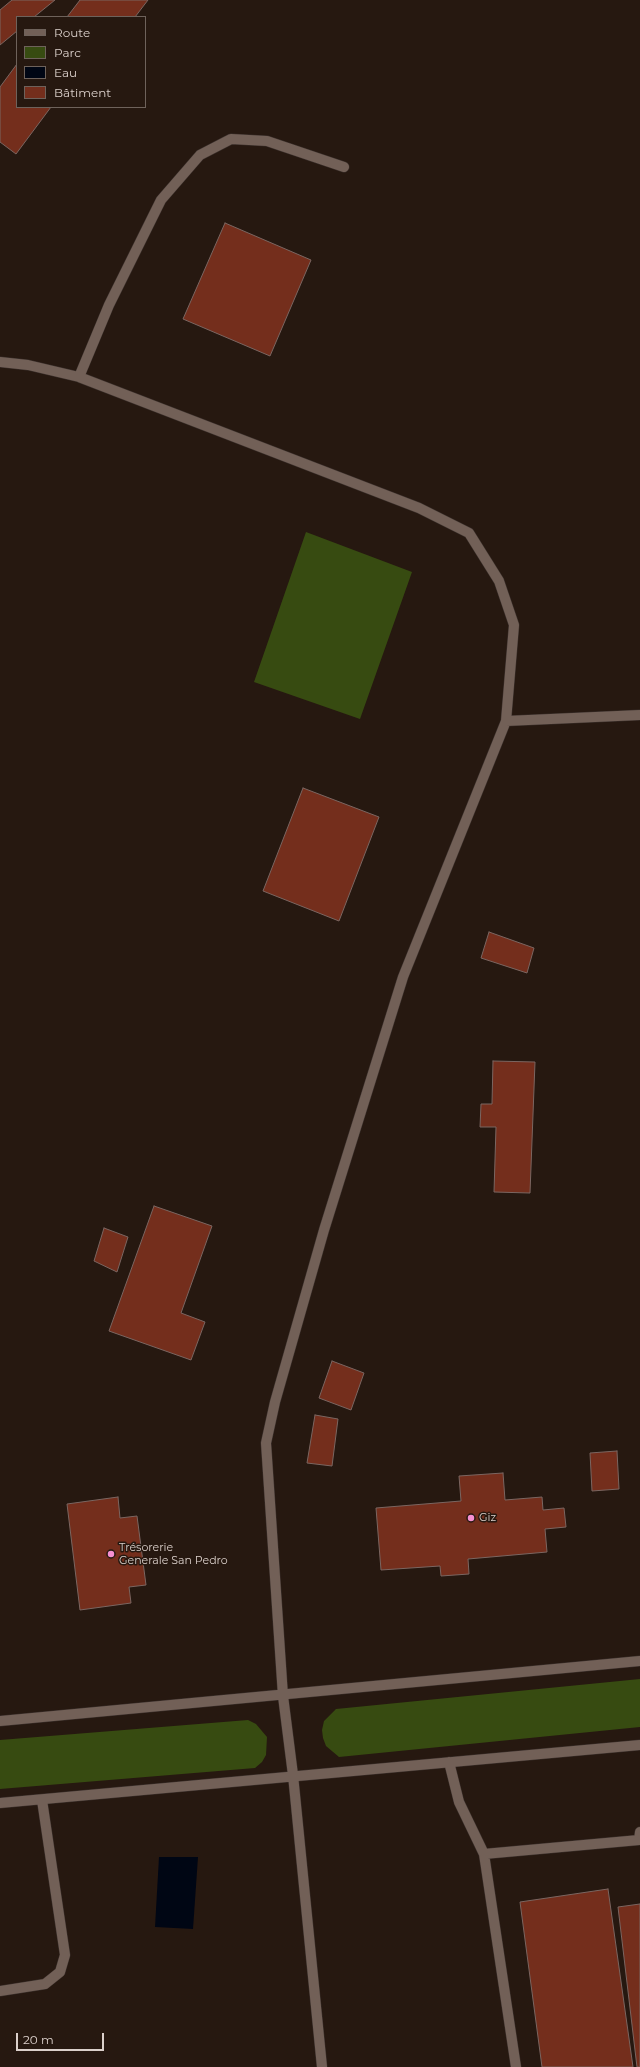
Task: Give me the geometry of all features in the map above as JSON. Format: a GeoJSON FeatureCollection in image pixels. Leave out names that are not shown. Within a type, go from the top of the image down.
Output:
{"type":"FeatureCollection","features":[{"type":"Feature","properties":{"kind":"street"},"geometry":{"type":"LineString","coordinates":[[79,377],[109,305],[161,200],[200,154],[231,139],[267,141],[344,167]]}},
{"type":"Feature","properties":{"kind":"street"},"geometry":{"type":"LineString","coordinates":[[0,362],[28,365],[79,377],[419,508],[469,533],[499,581],[514,625],[506,721],[403,977],[324,1230],[275,1402],[266,1443],[283,1696],[293,1775],[322,2067]]}},
{"type":"Feature","properties":{"kind":"street"},"geometry":{"type":"LineString","coordinates":[[506,721],[640,715]]}},
{"type":"Feature","properties":{"kind":"street"},"geometry":{"type":"LineString","coordinates":[[0,1722],[640,1661]]}},
{"type":"Feature","properties":{"kind":"street"},"geometry":{"type":"LineString","coordinates":[[0,1802],[42,1800],[293,1775],[640,1745]]}},
{"type":"Feature","properties":{"kind":"street"},"geometry":{"type":"LineString","coordinates":[[449,1762],[459,1802],[484,1854],[516,2067]]}},
{"type":"Feature","properties":{"kind":"street"},"geometry":{"type":"LineString","coordinates":[[0,1991],[45,1984],[60,1972],[65,1955],[42,1800]]}},
{"type":"Feature","properties":{"kind":"street"},"geometry":{"type":"LineString","coordinates":[[484,1854],[638,1840],[640,1832]]}},
{"type":"Feature","properties":{"kind":"green space"},"geometry":{"type":"Polygon","coordinates":[[[306,532],[412,572],[360,719],[254,682],[306,532]]]}},
{"type":"Feature","properties":{"kind":"green space"},"geometry":{"type":"Polygon","coordinates":[[[640,1679],[640,1727],[339,1757],[326,1746],[323,1738],[322,1730],[324,1721],[336,1709],[640,1679]]]}},
{"type":"Feature","properties":{"kind":"green space"},"geometry":{"type":"Polygon","coordinates":[[[248,1720],[256,1724],[267,1737],[266,1755],[262,1762],[255,1768],[0,1789],[0,1740],[248,1720]]]}},
{"type":"Feature","properties":{"kind":"water"},"geometry":{"type":"Polygon","coordinates":[[[159,1857],[198,1857],[193,1929],[155,1927],[159,1857]]]}},
{"type":"Feature","properties":{"kind":"building"},"geometry":{"type":"Polygon","coordinates":[[[12,0],[55,0],[35,16],[16,16],[16,32],[0,45],[0,10],[12,0]]]}},
{"type":"Feature","properties":{"kind":"building"},"geometry":{"type":"Polygon","coordinates":[[[80,0],[148,0],[136,16],[68,16],[80,0]]]}},
{"type":"Feature","properties":{"kind":"building"},"geometry":{"type":"Polygon","coordinates":[[[16,65],[16,108],[50,108],[16,154],[0,142],[0,87],[16,65]]]}},
{"type":"Feature","properties":{"kind":"building"},"geometry":{"type":"Polygon","coordinates":[[[225,223],[311,260],[270,356],[183,319],[225,223]]]}},
{"type":"Feature","properties":{"kind":"building"},"geometry":{"type":"Polygon","coordinates":[[[303,788],[379,817],[339,921],[263,891],[303,788]]]}},
{"type":"Feature","properties":{"kind":"building"},"geometry":{"type":"Polygon","coordinates":[[[489,932],[534,948],[527,973],[481,958],[489,932]]]}},
{"type":"Feature","properties":{"kind":"building"},"geometry":{"type":"Polygon","coordinates":[[[493,1061],[535,1062],[530,1193],[494,1192],[496,1127],[480,1127],[481,1104],[492,1104],[493,1061]]]}},
{"type":"Feature","properties":{"kind":"building"},"geometry":{"type":"Polygon","coordinates":[[[154,1206],[212,1226],[181,1313],[205,1322],[191,1360],[109,1331],[154,1206]]]}},
{"type":"Feature","properties":{"kind":"building"},"geometry":{"type":"Polygon","coordinates":[[[104,1228],[128,1237],[117,1272],[94,1261],[104,1228]]]}},
{"type":"Feature","properties":{"kind":"building"},"geometry":{"type":"Polygon","coordinates":[[[332,1361],[364,1373],[351,1410],[319,1398],[332,1361]]]}},
{"type":"Feature","properties":{"kind":"building"},"geometry":{"type":"Polygon","coordinates":[[[315,1415],[338,1419],[332,1466],[307,1463],[315,1415]]]}},
{"type":"Feature","properties":{"kind":"building"},"geometry":{"type":"Polygon","coordinates":[[[617,1451],[619,1489],[592,1491],[590,1453],[617,1451]]]}},
{"type":"Feature","properties":{"kind":"building","name":"Giz"},"geometry":{"type":"Polygon","coordinates":[[[503,1473],[505,1500],[542,1497],[543,1510],[564,1508],[566,1527],[545,1529],[547,1552],[468,1559],[469,1574],[441,1576],[440,1566],[381,1570],[376,1508],[461,1501],[459,1476],[503,1473]]]}},
{"type":"Feature","properties":{"kind":"building"},"geometry":{"type":"Polygon","coordinates":[[[118,1497],[120,1518],[137,1516],[146,1585],[129,1587],[131,1603],[80,1610],[67,1504],[118,1497]]]}},
{"type":"Feature","properties":{"kind":"building"},"geometry":{"type":"Polygon","coordinates":[[[608,1889],[633,2067],[542,2067],[520,1902],[608,1889]]]}},
{"type":"Feature","properties":{"kind":"building"},"geometry":{"type":"Polygon","coordinates":[[[640,1904],[640,2067],[637,2067],[618,1907],[640,1904]]]}},
{"type":"Feature","properties":{"kind":"place","name":"Giz"},"geometry":{"type":"Point","coordinates":[471,1518]}},
{"type":"Feature","properties":{"kind":"place","name":"Trésorerie Generale San Pedro"},"geometry":{"type":"Point","coordinates":[111,1554]}}]}
